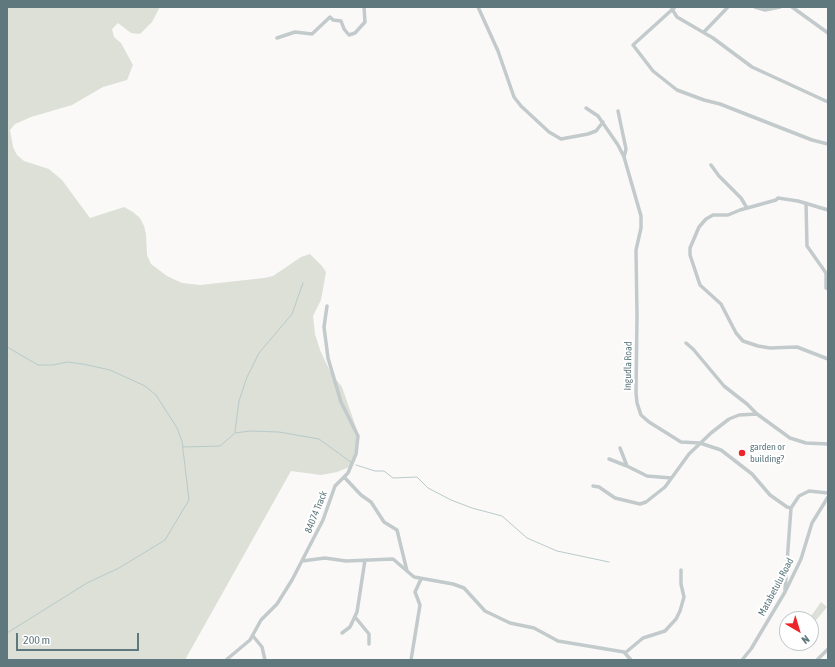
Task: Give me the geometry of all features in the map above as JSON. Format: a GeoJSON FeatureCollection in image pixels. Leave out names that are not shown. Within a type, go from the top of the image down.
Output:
{"type":"FeatureCollection","features":[{"type":"Feature","properties":{"kind":"street"},"geometry":{"type":"LineString","coordinates":[[277,38],[295,32],[312,34],[330,17],[333,20],[341,21],[344,29],[349,35],[355,33],[365,22],[364,7]]}},
{"type":"Feature","properties":{"kind":"street"},"geometry":{"type":"LineString","coordinates":[[478,7],[498,51],[514,97],[521,106],[549,132],[561,139],[588,134],[596,132],[603,122]]}},
{"type":"Feature","properties":{"kind":"street"},"geometry":{"type":"LineString","coordinates":[[704,32],[728,7]]}},
{"type":"Feature","properties":{"kind":"street"},"geometry":{"type":"LineString","coordinates":[[754,7],[765,10],[780,7]]}},
{"type":"Feature","properties":{"kind":"street"},"geometry":{"type":"LineString","coordinates":[[792,7],[828,33]]}},
{"type":"Feature","properties":{"kind":"street"},"geometry":{"type":"LineString","coordinates":[[828,102],[752,67],[704,32],[696,29],[677,17],[673,8],[633,45],[646,63],[667,83],[677,90],[720,104],[784,130],[828,144]]}},
{"type":"Feature","properties":{"kind":"street","name":"Ingudla Road"},"geometry":{"type":"LineString","coordinates":[[586,108],[595,112],[603,122],[624,157],[642,221],[636,250],[637,403],[641,415],[658,428],[681,442],[700,443],[716,447],[725,452],[752,474],[770,495],[791,508]]}},
{"type":"Feature","properties":{"kind":"street"},"geometry":{"type":"LineString","coordinates":[[618,111],[626,149],[624,157]]}},
{"type":"Feature","properties":{"kind":"street"},"geometry":{"type":"LineString","coordinates":[[711,165],[719,176],[741,198],[747,208]]}},
{"type":"Feature","properties":{"kind":"street"},"geometry":{"type":"LineString","coordinates":[[828,210],[806,203],[778,198],[776,200],[728,215],[713,215],[706,219],[699,227],[690,248],[690,255],[700,285],[721,304],[736,333],[745,342],[770,348],[797,347],[828,359]]}},
{"type":"Feature","properties":{"kind":"street"},"geometry":{"type":"LineString","coordinates":[[806,203],[807,246],[826,273],[826,288],[828,289]]}},
{"type":"Feature","properties":{"kind":"street","name":"84074 Track"},"geometry":{"type":"LineString","coordinates":[[226,660],[253,636],[261,620],[277,604],[302,561],[323,520],[335,486],[352,466],[358,445],[358,436],[341,402],[328,358],[324,328],[327,306]]}},
{"type":"Feature","properties":{"kind":"street"},"geometry":{"type":"LineString","coordinates":[[686,343],[693,349],[724,386],[757,414],[790,438],[806,443],[828,444]]}},
{"type":"Feature","properties":{"kind":"street"},"geometry":{"type":"LineString","coordinates":[[593,486],[599,487],[615,498],[640,504],[649,500],[664,487],[700,443],[729,419],[739,415],[757,414]]}},
{"type":"Feature","properties":{"kind":"street"},"geometry":{"type":"LineString","coordinates":[[620,448],[627,466]]}},
{"type":"Feature","properties":{"kind":"street"},"geometry":{"type":"LineString","coordinates":[[609,459],[650,477],[671,478]]}},
{"type":"Feature","properties":{"kind":"street"},"geometry":{"type":"LineString","coordinates":[[344,477],[370,502],[382,520],[397,530],[407,572]]}},
{"type":"Feature","properties":{"kind":"street"},"geometry":{"type":"LineString","coordinates":[[785,592],[791,508],[794,501],[809,491],[828,493]]}},
{"type":"Feature","properties":{"kind":"street","name":"Matabetulu Road"},"geometry":{"type":"LineString","coordinates":[[742,660],[751,649],[785,592],[801,558],[812,523],[828,498]]}},
{"type":"Feature","properties":{"kind":"street"},"geometry":{"type":"LineString","coordinates":[[302,561],[325,558],[346,561],[393,559],[414,578],[459,586],[467,591],[485,611],[510,624],[534,628],[558,641],[625,653],[631,660]]}},
{"type":"Feature","properties":{"kind":"street"},"geometry":{"type":"LineString","coordinates":[[342,633],[350,627],[355,617],[361,596],[365,560]]}},
{"type":"Feature","properties":{"kind":"street"},"geometry":{"type":"LineString","coordinates":[[625,653],[643,638],[665,630],[676,619],[680,612],[684,597],[681,584],[681,570]]}},
{"type":"Feature","properties":{"kind":"street"},"geometry":{"type":"LineString","coordinates":[[410,660],[420,607],[416,592],[421,579]]}},
{"type":"Feature","properties":{"kind":"street"},"geometry":{"type":"LineString","coordinates":[[355,617],[368,634],[369,644]]}},
{"type":"Feature","properties":{"kind":"street"},"geometry":{"type":"LineString","coordinates":[[253,636],[262,647],[265,660]]}},
{"type":"Feature","properties":{"kind":"street"},"geometry":{"type":"LineString","coordinates":[[817,660],[828,649]]}},
{"type":"Feature","properties":{"kind":"shaded area"},"geometry":{"type":"Polygon","coordinates":[[[7,7],[160,7],[152,22],[140,34],[131,33],[118,23],[112,29],[114,37],[121,43],[133,65],[127,80],[103,87],[72,105],[31,117],[15,124],[10,130],[13,147],[17,155],[24,161],[49,169],[62,180],[90,218],[124,207],[133,212],[140,218],[144,226],[147,255],[151,264],[167,276],[182,283],[200,285],[273,276],[301,257],[310,254],[326,272],[321,300],[313,316],[315,334],[320,350],[331,373],[342,387],[358,433],[352,466],[337,472],[321,475],[291,471],[185,660],[7,660],[7,7]]]}},
{"type":"Feature","properties":{"kind":"shaded area"},"geometry":{"type":"Polygon","coordinates":[[[821,602],[827,607],[819,617],[819,611],[815,611],[821,602]]]}},
{"type":"Feature","properties":{"kind":"waterway"},"geometry":{"type":"LineString","coordinates":[[235,432],[239,401],[247,377],[259,353],[292,314],[303,283]]}},
{"type":"Feature","properties":{"kind":"waterway"},"geometry":{"type":"LineString","coordinates":[[7,347],[38,365],[53,365],[67,362],[110,370],[145,386],[156,395],[177,428],[182,441],[189,500],[165,540],[119,568],[87,583],[7,633]]}},
{"type":"Feature","properties":{"kind":"waterway"},"geometry":{"type":"LineString","coordinates":[[183,447],[220,446],[235,433],[250,431],[279,432],[319,439],[352,463]]}},
{"type":"Feature","properties":{"kind":"waterway"},"geometry":{"type":"LineString","coordinates":[[356,465],[375,471],[384,471],[393,478],[417,477],[428,488],[451,500],[472,508],[502,516],[527,538],[557,551],[609,562]]}},
{"type":"Feature","properties":{"kind":"place","name":"garden or building?"},"geometry":{"type":"Point","coordinates":[742,453]}}]}
